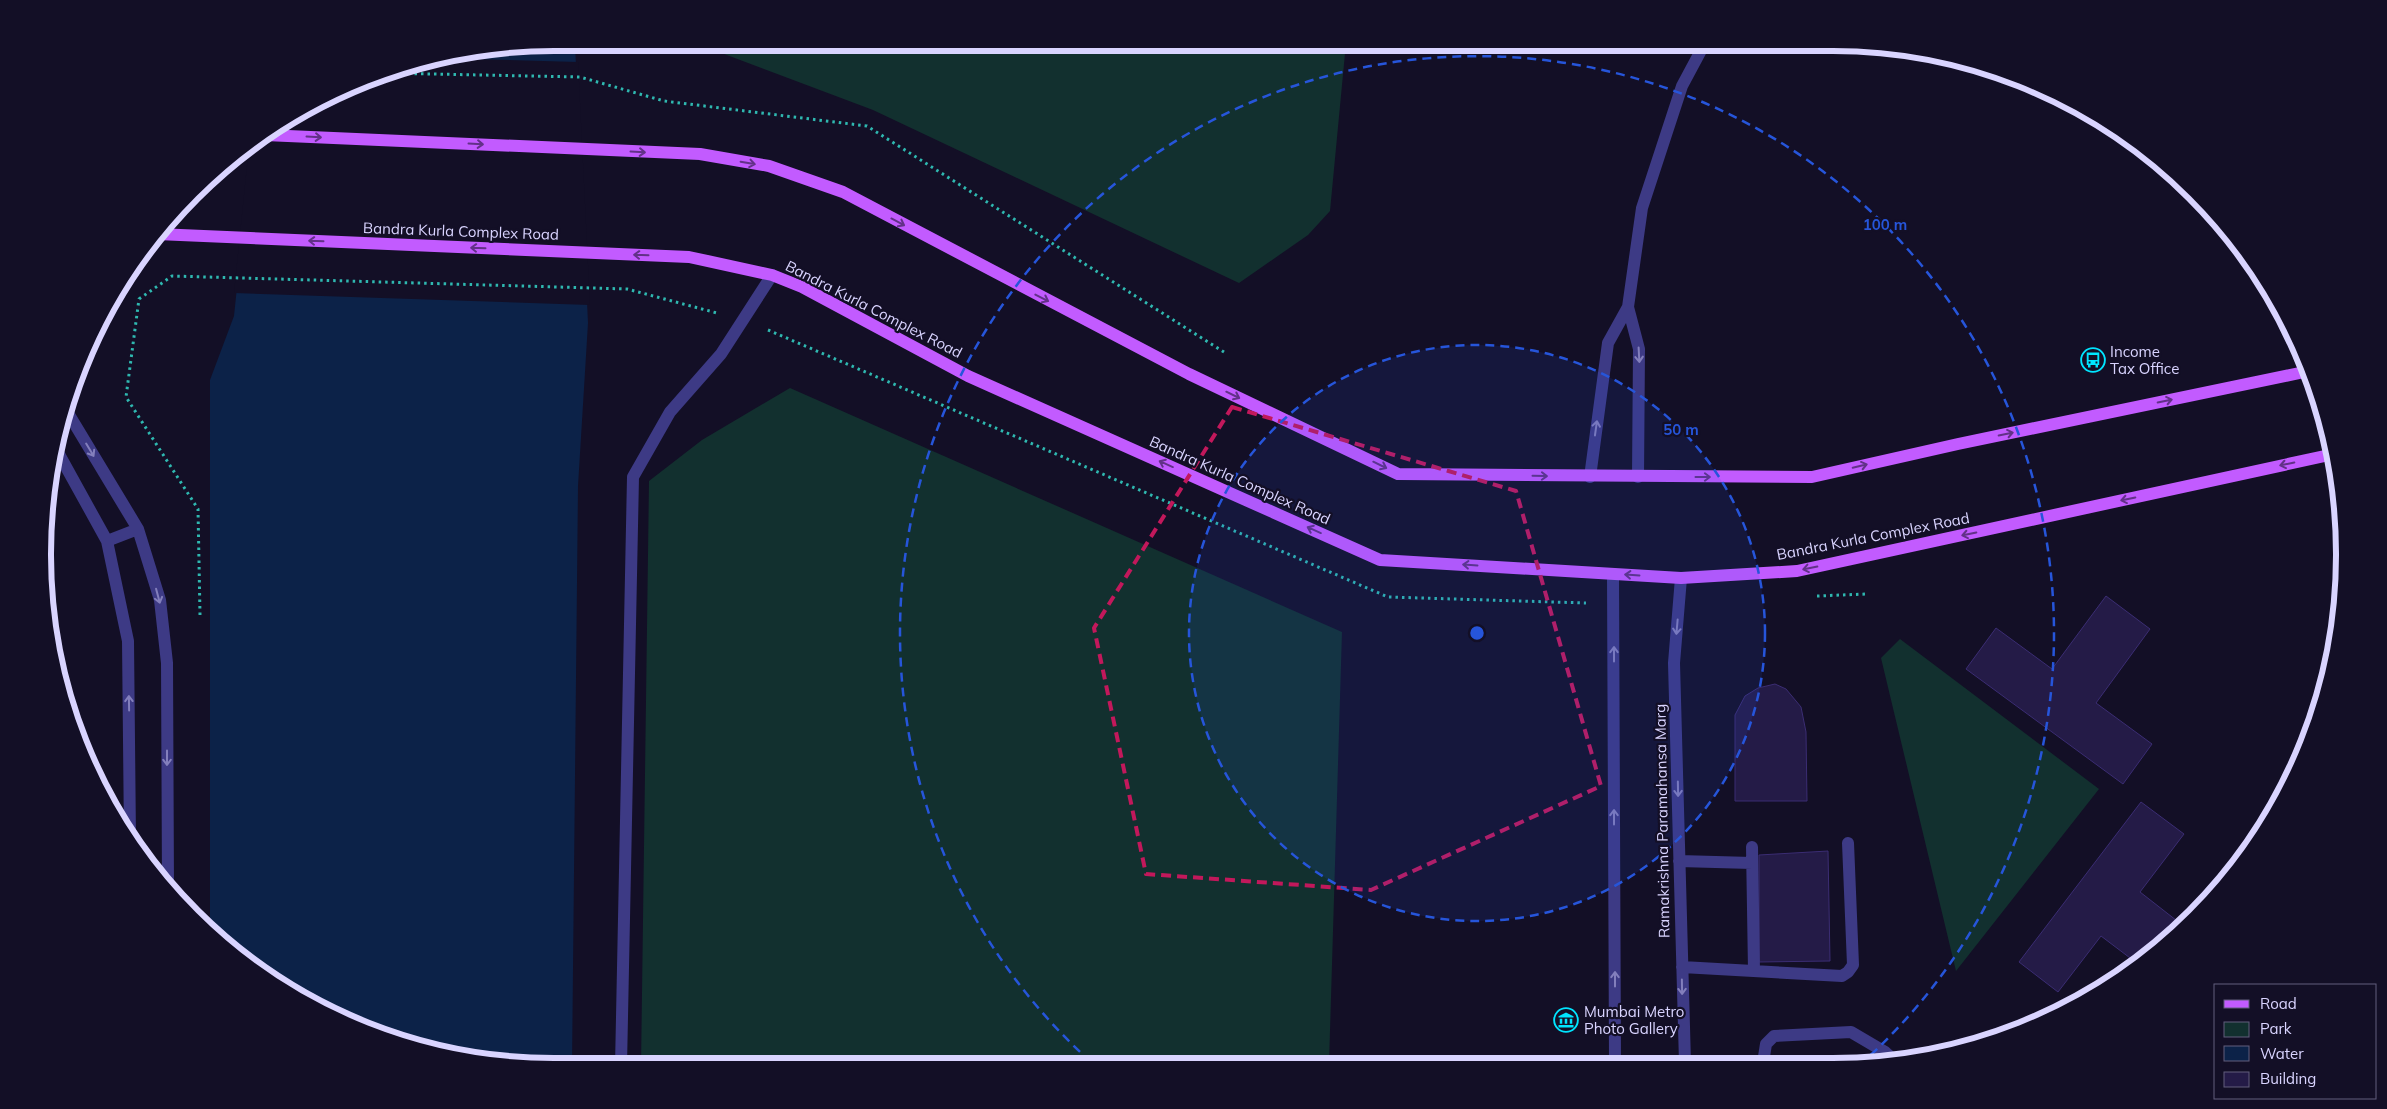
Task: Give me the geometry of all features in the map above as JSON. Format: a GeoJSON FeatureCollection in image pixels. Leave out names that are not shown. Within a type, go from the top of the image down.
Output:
{"type":"FeatureCollection","features":[{"type":"Feature","properties":{"kind":"main road"},"geometry":{"type":"LineString","coordinates":[[276,135],[700,154],[769,166],[843,192],[1189,374],[1398,474],[1590,477],[1812,477],[1958,444],[2301,373]]}},
{"type":"Feature","properties":{"kind":"main road","name":"Bandra Kurla Complex Road"},"geometry":{"type":"LineString","coordinates":[[166,234],[690,257],[772,275],[802,287],[968,376],[1380,560],[1681,578],[1797,571],[2326,456]]}},
{"type":"Feature","properties":{"kind":"street"},"geometry":{"type":"LineString","coordinates":[[1590,477],[1608,343],[1628,307],[1642,208],[1682,86],[1700,51]]}},
{"type":"Feature","properties":{"kind":"street"},"geometry":{"type":"LineString","coordinates":[[621,1058],[633,476],[670,412],[721,354],[772,275]]}},
{"type":"Feature","properties":{"kind":"street"},"geometry":{"type":"LineString","coordinates":[[1628,307],[1639,349],[1638,477]]}},
{"type":"Feature","properties":{"kind":"street"},"geometry":{"type":"LineString","coordinates":[[70,417],[138,529],[160,600],[167,663],[168,876]]}},
{"type":"Feature","properties":{"kind":"street"},"geometry":{"type":"LineString","coordinates":[[61,459],[107,540],[128,641],[130,824]]}},
{"type":"Feature","properties":{"kind":"street"},"geometry":{"type":"LineString","coordinates":[[107,540],[138,529]]}},
{"type":"Feature","properties":{"kind":"street"},"geometry":{"type":"LineString","coordinates":[[1613,574],[1615,1058]]}},
{"type":"Feature","properties":{"kind":"street","name":"Ramakrishna Paramahansa Marg"},"geometry":{"type":"LineString","coordinates":[[1681,578],[1674,663],[1685,1058]]}},
{"type":"Feature","properties":{"kind":"street"},"geometry":{"type":"LineString","coordinates":[[1682,967],[1842,976],[1848,972],[1853,965],[1848,843]]}},
{"type":"Feature","properties":{"kind":"street"},"geometry":{"type":"LineString","coordinates":[[1752,847],[1754,971]]}},
{"type":"Feature","properties":{"kind":"street"},"geometry":{"type":"LineString","coordinates":[[1679,861],[1752,863]]}},
{"type":"Feature","properties":{"kind":"street"},"geometry":{"type":"LineString","coordinates":[[1764,1058],[1766,1044],[1774,1036],[1851,1032],[1888,1054]]}},
{"type":"Feature","properties":{"kind":"path"},"geometry":{"type":"LineString","coordinates":[[407,74],[580,78],[664,101],[867,126],[1227,354]]}},
{"type":"Feature","properties":{"kind":"path"},"geometry":{"type":"LineString","coordinates":[[200,616],[198,509],[126,397],[139,299],[172,276],[627,289]]}},
{"type":"Feature","properties":{"kind":"highlighted area"},"geometry":{"type":"Polygon","coordinates":[[[1232,407],[1516,491],[1601,786],[1371,890],[1146,874],[1094,628],[1232,407]]]}},
{"type":"Feature","properties":{"kind":"green space"},"geometry":{"type":"Polygon","coordinates":[[[716,51],[1345,51],[1330,211],[1308,235],[1239,283],[873,110],[716,51]]]}},
{"type":"Feature","properties":{"kind":"green space"},"geometry":{"type":"Polygon","coordinates":[[[790,388],[1342,632],[1329,1058],[641,1058],[649,481],[702,440],[790,388]]]}},
{"type":"Feature","properties":{"kind":"green space"},"geometry":{"type":"Polygon","coordinates":[[[1900,639],[2099,789],[1956,971],[1881,658],[1900,639]]]}},
{"type":"Feature","properties":{"kind":"water"},"geometry":{"type":"Polygon","coordinates":[[[575,51],[588,323],[578,486],[572,1058],[522,1057],[489,1053],[424,1041],[393,1031],[332,1006],[303,990],[248,954],[210,921],[210,380],[234,316],[251,153],[275,136],[332,103],[393,78],[424,68],[456,61],[522,52],[575,51]]]}},
{"type":"Feature","properties":{"kind":"pier"},"geometry":{"type":"Polygon","coordinates":[[[469,59],[578,62],[590,305],[234,293],[248,155],[275,136],[332,103],[393,78],[424,68],[469,59]]]}},
{"type":"Feature","properties":{"kind":"building"},"geometry":{"type":"Polygon","coordinates":[[[2106,596],[2150,629],[2096,703],[2152,744],[2123,784],[1966,669],[1996,628],[2052,669],[2106,596]]]}},
{"type":"Feature","properties":{"kind":"building"},"geometry":{"type":"Polygon","coordinates":[[[1775,684],[1786,689],[1801,707],[1806,732],[1807,801],[1735,801],[1735,715],[1745,696],[1758,688],[1775,684]]]}},
{"type":"Feature","properties":{"kind":"building"},"geometry":{"type":"Polygon","coordinates":[[[2141,802],[2184,834],[2140,892],[2177,921],[2139,954],[2132,959],[2101,936],[2058,992],[2019,962],[2141,802]]]}},
{"type":"Feature","properties":{"kind":"building"},"geometry":{"type":"Polygon","coordinates":[[[1828,851],[1830,961],[1759,962],[1759,855],[1828,851]]]}},
{"type":"Feature","properties":{"kind":"place","name":"Income Tax Office"},"geometry":{"type":"Point","coordinates":[2093,360]}},
{"type":"Feature","properties":{"kind":"place","name":"Mumbai Metro Photo Gallery"},"geometry":{"type":"Point","coordinates":[1566,1020]}}]}
